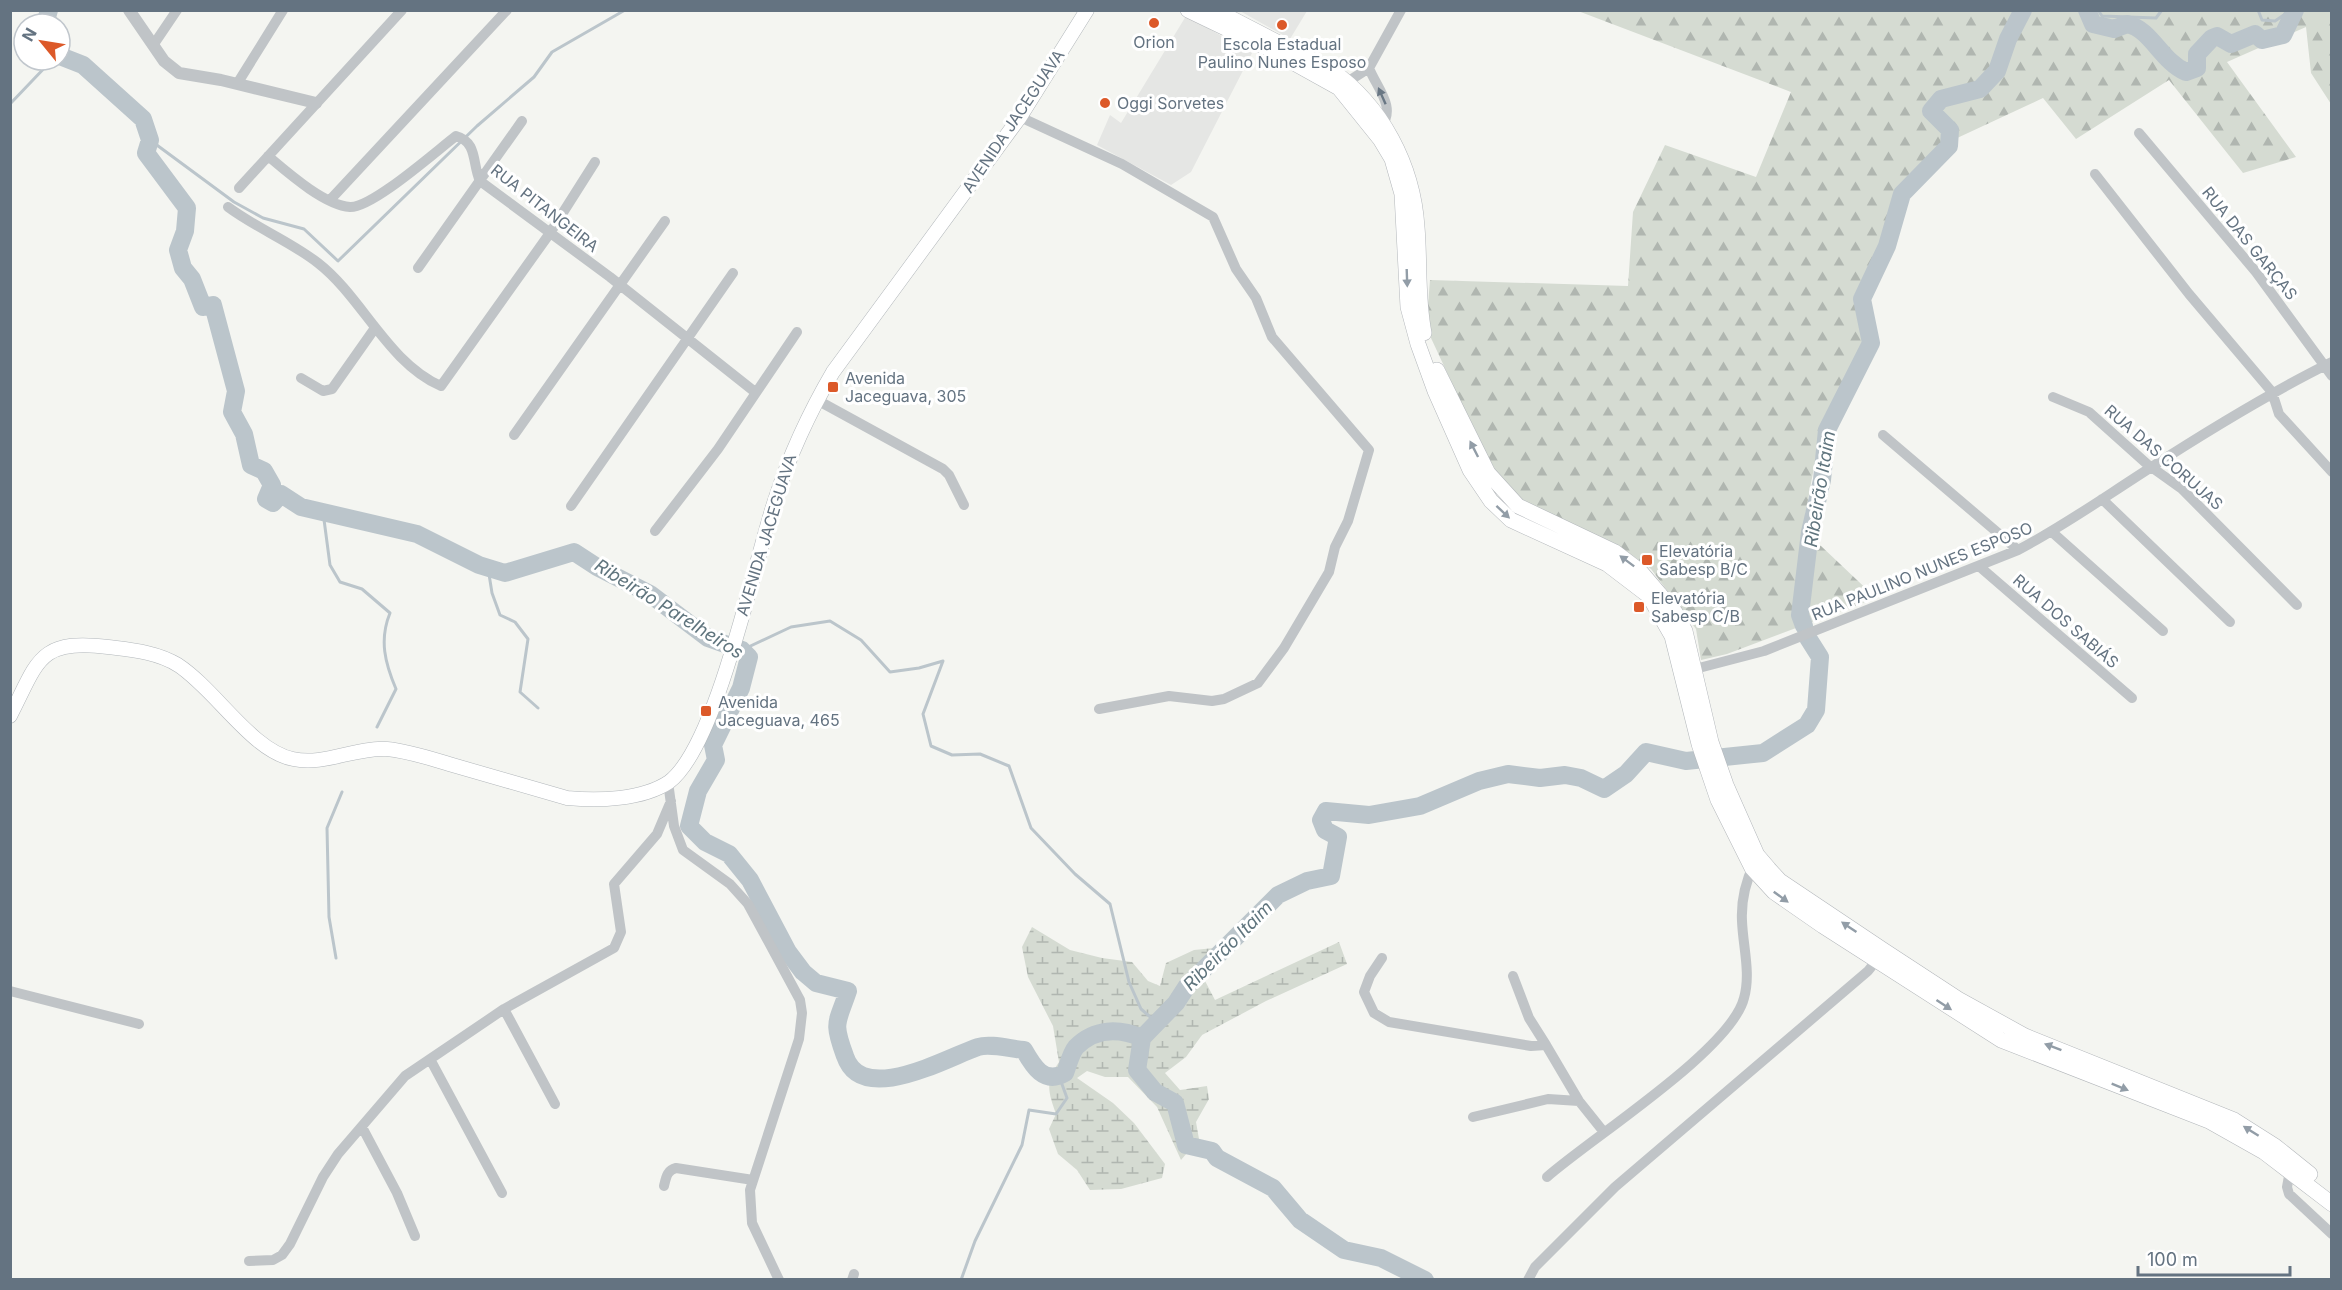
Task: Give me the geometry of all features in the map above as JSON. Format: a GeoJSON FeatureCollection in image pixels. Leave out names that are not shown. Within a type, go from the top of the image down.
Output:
{"type":"FeatureCollection","features":[{"type":"Feature","properties":{"kind":"main road","name":"AVENIDA JACEGUAVA"},"geometry":{"type":"LineString","coordinates":[[10,716],[41,658],[66,645],[93,645],[140,651],[176,664],[204,685],[266,748],[294,760],[324,759],[351,751],[387,749],[426,757],[567,798],[588,800],[641,793],[668,782],[684,767],[700,741],[736,632],[775,500],[794,447],[817,400],[833,372],[1020,117],[1087,10]]}},
{"type":"Feature","properties":{"kind":"main road"},"geometry":{"type":"LineString","coordinates":[[1188,10],[1344,85]]}},
{"type":"Feature","properties":{"kind":"main road"},"geometry":{"type":"LineString","coordinates":[[1215,10],[1318,62],[1344,85],[1379,129],[1398,148],[1413,188],[1420,305],[1426,342],[1443,385],[1484,466],[1518,506],[1615,552],[1640,570],[1675,612],[1685,631],[1695,669],[1690,678],[1702,739]]}},
{"type":"Feature","properties":{"kind":"main road"},"geometry":{"type":"LineString","coordinates":[[1379,129],[1392,159],[1402,194],[1408,306],[1418,344],[1435,391],[1470,470],[1491,501],[1511,520],[1579,550],[1631,581],[1649,596],[1688,666],[1695,669]]}},
{"type":"Feature","properties":{"kind":"main road"},"geometry":{"type":"LineString","coordinates":[[1672,636],[1702,739],[1716,776],[1755,861],[1880,956],[2001,1040],[2209,1121],[2264,1152],[2331,1204]]}},
{"type":"Feature","properties":{"kind":"main road"},"geometry":{"type":"LineString","coordinates":[[1880,956],[2025,1036],[2234,1120],[2275,1146],[2331,1191]]}},
{"type":"Feature","properties":{"kind":"street"},"geometry":{"type":"LineString","coordinates":[[129,10],[170,68],[179,73],[316,103]]}},
{"type":"Feature","properties":{"kind":"street"},"geometry":{"type":"LineString","coordinates":[[154,44],[177,10]]}},
{"type":"Feature","properties":{"kind":"street"},"geometry":{"type":"LineString","coordinates":[[237,84],[283,10]]}},
{"type":"Feature","properties":{"kind":"street"},"geometry":{"type":"LineString","coordinates":[[239,188],[402,10]]}},
{"type":"Feature","properties":{"kind":"street"},"geometry":{"type":"LineString","coordinates":[[330,200],[507,10]]}},
{"type":"Feature","properties":{"kind":"street"},"geometry":{"type":"LineString","coordinates":[[1344,85],[1369,68],[1401,10]]}},
{"type":"Feature","properties":{"kind":"street"},"geometry":{"type":"LineString","coordinates":[[1369,68],[1386,104],[1387,116],[1379,129]]}},
{"type":"Feature","properties":{"kind":"street"},"geometry":{"type":"LineString","coordinates":[[1020,117],[1122,164],[1213,218],[1236,269],[1256,298],[1272,337],[1369,450],[1348,521],[1335,547],[1329,572],[1284,648],[1258,683],[1224,699],[1212,701],[1169,696],[1099,709]]}},
{"type":"Feature","properties":{"kind":"street"},"geometry":{"type":"LineString","coordinates":[[418,268],[522,121]]}},
{"type":"Feature","properties":{"kind":"street","name":"RUA DAS GARÇAS"},"geometry":{"type":"LineString","coordinates":[[2139,134],[2256,272],[2327,364],[2331,376]]}},
{"type":"Feature","properties":{"kind":"street","name":"RUA PITANGEIRA"},"geometry":{"type":"LineString","coordinates":[[267,156],[299,182],[330,200],[350,207],[368,203],[456,136],[461,137],[472,147],[480,181],[620,285],[755,392]]}},
{"type":"Feature","properties":{"kind":"street"},"geometry":{"type":"LineString","coordinates":[[228,207],[244,220],[317,262],[344,286],[375,328],[401,357],[437,385],[445,385],[550,233],[595,162]]}},
{"type":"Feature","properties":{"kind":"street"},"geometry":{"type":"LineString","coordinates":[[2095,174],[2189,294],[2272,392],[2279,414],[2331,472]]}},
{"type":"Feature","properties":{"kind":"street"},"geometry":{"type":"LineString","coordinates":[[514,435],[664,221]]}},
{"type":"Feature","properties":{"kind":"street"},"geometry":{"type":"LineString","coordinates":[[571,506],[733,273]]}},
{"type":"Feature","properties":{"kind":"street"},"geometry":{"type":"LineString","coordinates":[[301,378],[322,391],[332,389],[375,328]]}},
{"type":"Feature","properties":{"kind":"street"},"geometry":{"type":"LineString","coordinates":[[655,531],[718,449],[797,332]]}},
{"type":"Feature","properties":{"kind":"street","name":"RUA PAULINO NUNES ESPOSO"},"geometry":{"type":"LineString","coordinates":[[1695,669],[1764,651],[2018,550],[2052,532],[2272,392],[2327,364]]}},
{"type":"Feature","properties":{"kind":"street","name":"RUA DAS CORUJAS"},"geometry":{"type":"LineString","coordinates":[[2053,397],[2090,412],[2151,467],[2182,489],[2297,605]]}},
{"type":"Feature","properties":{"kind":"street"},"geometry":{"type":"LineString","coordinates":[[817,400],[943,469],[949,475],[964,505]]}},
{"type":"Feature","properties":{"kind":"street"},"geometry":{"type":"LineString","coordinates":[[1883,435],[2018,550]]}},
{"type":"Feature","properties":{"kind":"street"},"geometry":{"type":"LineString","coordinates":[[2102,499],[2230,622]]}},
{"type":"Feature","properties":{"kind":"street"},"geometry":{"type":"LineString","coordinates":[[2052,532],[2163,631]]}},
{"type":"Feature","properties":{"kind":"street","name":"RUA DOS SABIÁS"},"geometry":{"type":"LineString","coordinates":[[1980,567],[2132,698]]}},
{"type":"Feature","properties":{"kind":"street"},"geometry":{"type":"LineString","coordinates":[[668,782],[674,826],[683,850],[730,884],[748,904],[800,1000],[802,1013],[799,1039],[753,1180],[749,1206],[752,1223],[778,1280]]}},
{"type":"Feature","properties":{"kind":"street"},"geometry":{"type":"LineString","coordinates":[[249,1261],[273,1260],[282,1255],[290,1244],[323,1177],[405,1076],[504,1009],[614,948],[621,932],[614,884],[657,834],[671,801]]}},
{"type":"Feature","properties":{"kind":"street"},"geometry":{"type":"LineString","coordinates":[[1547,1177],[1603,1131],[1658,1092],[1738,1016],[1745,995],[1747,973],[1742,908],[1755,861]]}},
{"type":"Feature","properties":{"kind":"street"},"geometry":{"type":"LineString","coordinates":[[1528,1280],[1534,1267],[1616,1187],[1880,956]]}},
{"type":"Feature","properties":{"kind":"street"},"geometry":{"type":"LineString","coordinates":[[1382,958],[1370,976],[1364,992],[1368,1006],[1382,1018],[1397,1024],[1496,1041],[1532,1046],[1546,1045]]}},
{"type":"Feature","properties":{"kind":"street"},"geometry":{"type":"LineString","coordinates":[[1512,976],[1529,1017],[1579,1101],[1603,1131]]}},
{"type":"Feature","properties":{"kind":"street"},"geometry":{"type":"LineString","coordinates":[[10,991],[139,1024]]}},
{"type":"Feature","properties":{"kind":"street"},"geometry":{"type":"LineString","coordinates":[[504,1009],[555,1104]]}},
{"type":"Feature","properties":{"kind":"street"},"geometry":{"type":"LineString","coordinates":[[430,1059],[502,1193]]}},
{"type":"Feature","properties":{"kind":"street"},"geometry":{"type":"LineString","coordinates":[[1473,1117],[1548,1099],[1579,1101]]}},
{"type":"Feature","properties":{"kind":"street"},"geometry":{"type":"LineString","coordinates":[[362,1127],[397,1193],[415,1236]]}},
{"type":"Feature","properties":{"kind":"street"},"geometry":{"type":"LineString","coordinates":[[664,1186],[666,1176],[676,1168],[753,1180]]}},
{"type":"Feature","properties":{"kind":"street"},"geometry":{"type":"LineString","coordinates":[[2290,1171],[2287,1187],[2289,1194],[2331,1234]]}},
{"type":"Feature","properties":{"kind":"shaded area","name":"Escola Estadual Paulino Nunes Esposo"},"geometry":{"type":"Polygon","coordinates":[[[1240,11],[1307,11],[1290,39],[1240,11]]]}},
{"type":"Feature","properties":{"kind":"shaded area"},"geometry":{"type":"Polygon","coordinates":[[[1186,16],[1252,53],[1191,172],[1171,185],[1097,145],[1110,115],[1121,123],[1186,16]]]}},
{"type":"Feature","properties":{"kind":"green space"},"geometry":{"type":"Polygon","coordinates":[[[1578,11],[2331,11],[2331,104],[2311,73],[2306,27],[2227,62],[2296,157],[2243,173],[2169,80],[2076,139],[2043,98],[1940,146],[1896,192],[1881,241],[1854,296],[1864,341],[1821,429],[1801,538],[1821,546],[1876,598],[1727,654],[1701,660],[1696,629],[1651,569],[1616,544],[1525,503],[1495,469],[1482,448],[1431,338],[1428,305],[1430,280],[1628,286],[1633,212],[1665,145],[1756,177],[1791,92],[1578,11]]]}},
{"type":"Feature","properties":{"kind":"green space"},"geometry":{"type":"Polygon","coordinates":[[[1032,927],[1070,950],[1132,962],[1148,981],[1160,986],[1166,963],[1194,950],[1214,948],[1204,979],[1215,1000],[1339,942],[1347,964],[1266,1001],[1202,1035],[1186,1057],[1165,1073],[1180,1090],[1207,1086],[1209,1099],[1196,1122],[1199,1139],[1181,1160],[1157,1107],[1128,1077],[1105,1077],[1087,1071],[1077,1078],[1113,1103],[1134,1123],[1165,1164],[1162,1178],[1121,1189],[1090,1190],[1077,1170],[1058,1154],[1049,1129],[1056,1114],[1049,1087],[1059,1062],[1053,1026],[1028,977],[1022,947],[1032,927]]]}},
{"type":"Feature","properties":{"kind":"waterway"},"geometry":{"type":"LineString","coordinates":[[150,140],[234,202],[263,218],[304,229],[338,261],[477,126],[534,77],[552,52],[625,10]]}},
{"type":"Feature","properties":{"kind":"waterway","name":"Ribeirão Itaim"},"geometry":{"type":"LineString","coordinates":[[1804,626],[1800,615],[1810,532],[1822,480],[1827,430],[1871,343],[1862,299],[1887,246],[1902,194],[1949,146],[1950,130],[1931,111],[1941,99],[1980,89],[1997,71],[2008,39],[2023,10]]}},
{"type":"Feature","properties":{"kind":"waterway","name":"Ribeirão Itaim"},"geometry":{"type":"LineString","coordinates":[[2087,10],[2093,24],[2114,29],[2127,24],[2143,32],[2170,61],[2186,72],[2197,68],[2197,54],[2212,38],[2217,36],[2231,44],[2255,34],[2262,40],[2283,35],[2295,10]]}},
{"type":"Feature","properties":{"kind":"waterway","name":"Ribeirão Itaim"},"geometry":{"type":"LineString","coordinates":[[2098,10],[2102,16],[2156,18],[2162,10]]}},
{"type":"Feature","properties":{"kind":"waterway","name":"Ribeirão Itaim"},"geometry":{"type":"LineString","coordinates":[[2258,10],[2262,20],[2275,21],[2291,10]]}},
{"type":"Feature","properties":{"kind":"waterway","name":"Ribeirão Parelheiros"},"geometry":{"type":"LineString","coordinates":[[72,61],[83,65],[143,119],[150,140],[146,153],[187,208],[185,231],[178,250],[183,268],[192,279],[203,307],[213,305],[236,391],[232,412],[244,434],[251,465],[264,471],[272,485],[266,499],[273,503],[281,494],[301,507],[417,534],[479,565],[505,573],[574,552],[597,567],[650,594],[708,638],[742,650],[749,657],[741,688],[713,745],[716,760],[698,791],[689,826],[705,842],[729,854],[750,880],[788,952],[803,972],[816,983],[848,991],[837,1029],[845,1056],[854,1071],[869,1078],[887,1078],[927,1068],[978,1047],[988,1046],[1024,1050],[1035,1067],[1051,1077],[1065,1073],[1076,1047],[1091,1036],[1116,1031],[1142,1038],[1137,1070],[1155,1092],[1175,1103],[1186,1145],[1212,1151],[1217,1158],[1273,1188],[1300,1220],[1344,1250],[1381,1258],[1425,1280]]}},
{"type":"Feature","properties":{"kind":"waterway"},"geometry":{"type":"LineString","coordinates":[[10,104],[41,72]]}},
{"type":"Feature","properties":{"kind":"waterway"},"geometry":{"type":"LineString","coordinates":[[323,512],[330,565],[340,582],[362,589],[390,613],[384,642],[389,670],[396,689],[377,727]]}},
{"type":"Feature","properties":{"kind":"waterway"},"geometry":{"type":"LineString","coordinates":[[488,568],[492,593],[500,615],[515,622],[528,639],[520,692],[538,708]]}},
{"type":"Feature","properties":{"kind":"waterway"},"geometry":{"type":"LineString","coordinates":[[742,650],[791,627],[830,621],[861,640],[890,672],[919,668],[943,661],[923,714],[931,746],[952,755],[980,754],[1009,766],[1031,828],[1075,874],[1110,904],[1129,982],[1141,1009],[1156,1022]]}},
{"type":"Feature","properties":{"kind":"waterway","name":"Ribeirão Itaim"},"geometry":{"type":"LineString","coordinates":[[1142,1038],[1176,1003],[1187,986],[1278,895],[1307,881],[1331,876],[1338,837],[1325,830],[1321,820],[1326,811],[1369,815],[1420,806],[1479,781],[1508,774],[1540,778],[1565,775],[1581,778],[1604,789],[1626,774],[1646,752],[1686,761],[1763,753],[1807,725],[1816,710],[1820,657],[1808,638]]}},
{"type":"Feature","properties":{"kind":"waterway"},"geometry":{"type":"LineString","coordinates":[[336,958],[329,917],[327,828],[342,792]]}},
{"type":"Feature","properties":{"kind":"waterway"},"geometry":{"type":"LineString","coordinates":[[961,1280],[975,1241],[1022,1145],[1029,1110],[1056,1114],[1067,1098],[1059,1076]]}},
{"type":"Feature","properties":{"kind":"place","name":"Orion"},"geometry":{"type":"Point","coordinates":[1154,23]}},
{"type":"Feature","properties":{"kind":"place","name":"Escola Estadual Paulino Nunes Esposo"},"geometry":{"type":"Point","coordinates":[1282,25]}},
{"type":"Feature","properties":{"kind":"place","name":"Oggi Sorvetes"},"geometry":{"type":"Point","coordinates":[1105,103]}},
{"type":"Feature","properties":{"kind":"place","name":"Avenida Jaceguava, 305"},"geometry":{"type":"Point","coordinates":[833,387]}},
{"type":"Feature","properties":{"kind":"place","name":"Elevatória Sabesp B/C"},"geometry":{"type":"Point","coordinates":[1647,560]}},
{"type":"Feature","properties":{"kind":"place","name":"Elevatória Sabesp C/B"},"geometry":{"type":"Point","coordinates":[1639,607]}},
{"type":"Feature","properties":{"kind":"place","name":"Avenida Jaceguava, 465"},"geometry":{"type":"Point","coordinates":[706,711]}}]}
